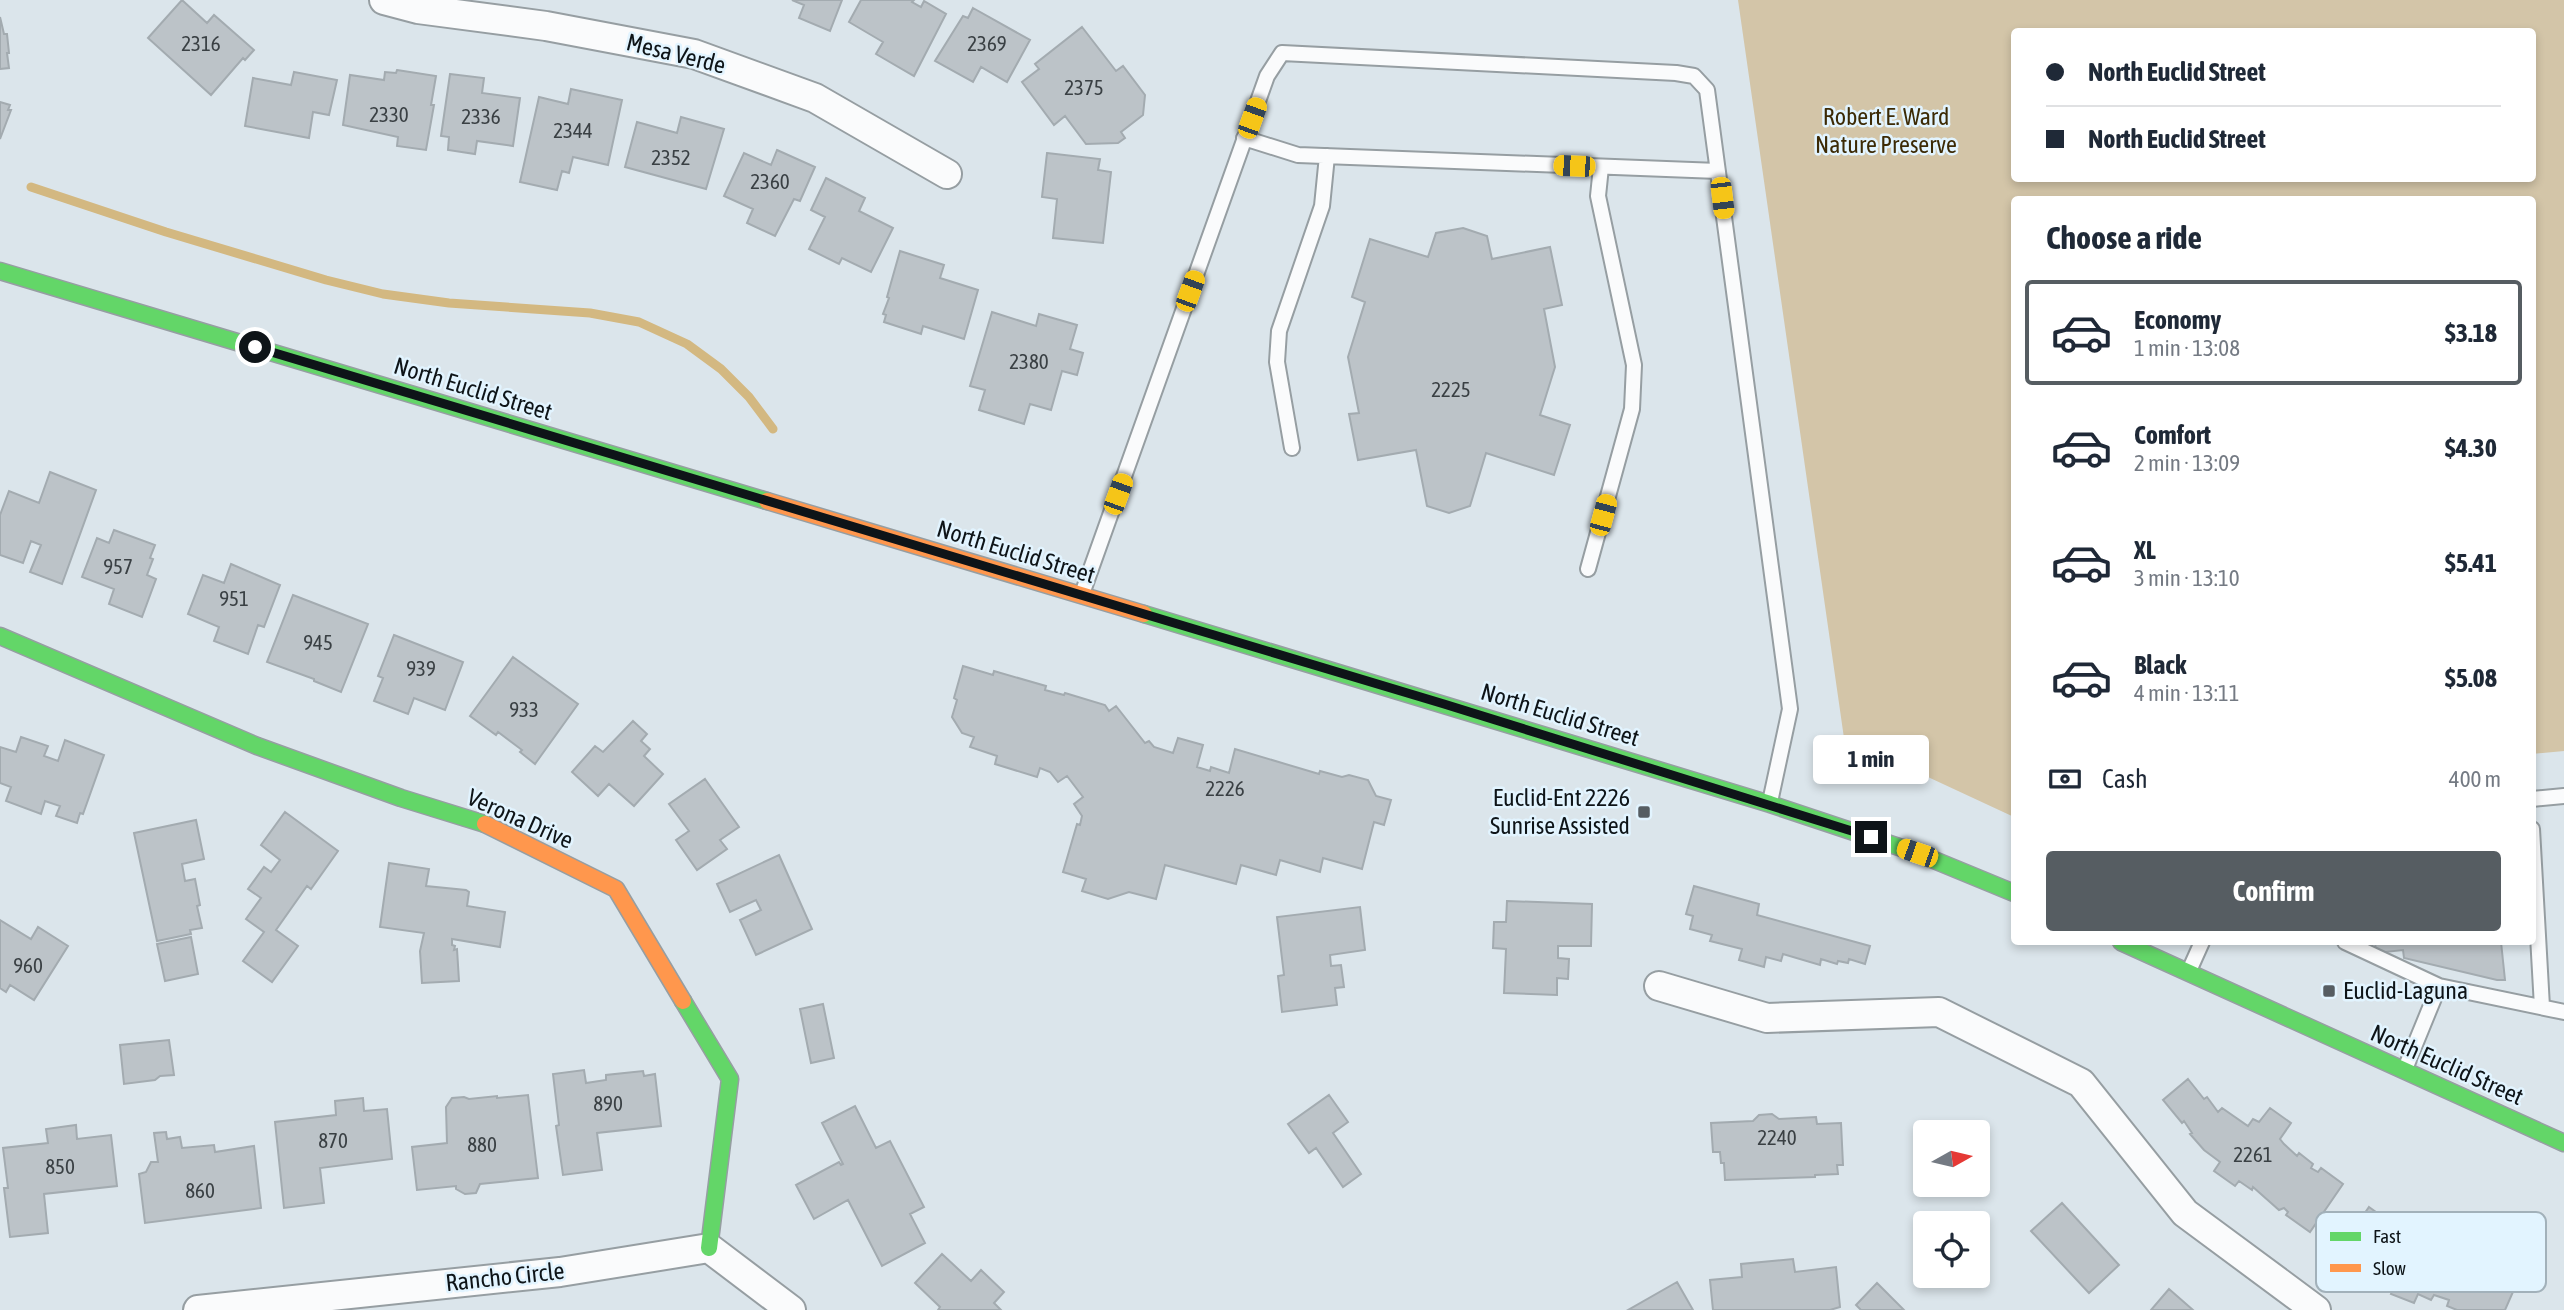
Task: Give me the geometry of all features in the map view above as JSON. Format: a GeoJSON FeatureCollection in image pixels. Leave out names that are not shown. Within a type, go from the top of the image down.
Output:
{"type":"FeatureCollection","features":[{"type":"Feature","properties":{"kind":"main road","name":"North Euclid Street"},"geometry":{"type":"LineString","coordinates":[[0,271],[1770,804],[1917,853],[2011,892]]}},
{"type":"Feature","properties":{"kind":"main road","name":"Verona Drive"},"geometry":{"type":"LineString","coordinates":[[0,636],[257,746],[401,798],[486,824],[616,889],[730,1079],[709,1248]]}},
{"type":"Feature","properties":{"kind":"main road","name":"North Euclid Street"},"geometry":{"type":"LineString","coordinates":[[2128,945],[2564,1143]]}},
{"type":"Feature","properties":{"kind":"street","name":"Mesa Verde"},"geometry":{"type":"LineString","coordinates":[[384,0],[418,9],[546,26],[694,54],[815,98],[947,174]]}},
{"type":"Feature","properties":{"kind":"street"},"geometry":{"type":"LineString","coordinates":[[1659,986],[1767,1018],[1938,1012],[2010,1047],[2081,1083],[2185,1213],[2316,1310]]}},
{"type":"Feature","properties":{"kind":"street","name":"Rancho Circle"},"geometry":{"type":"LineString","coordinates":[[198,1310],[560,1272],[709,1248]]}},
{"type":"Feature","properties":{"kind":"street"},"geometry":{"type":"LineString","coordinates":[[709,1248],[791,1310]]}},
{"type":"Feature","properties":{"kind":"lane"},"geometry":{"type":"LineString","coordinates":[[1082,595],[1244,138],[1267,76],[1282,53],[1694,76],[1707,90],[1790,709],[1770,804]]}},
{"type":"Feature","properties":{"kind":"lane"},"geometry":{"type":"LineString","coordinates":[[1244,138],[1298,155],[1718,171]]}},
{"type":"Feature","properties":{"kind":"lane"},"geometry":{"type":"LineString","coordinates":[[1292,448],[1277,362],[1279,331],[1322,206],[1327,156]]}},
{"type":"Feature","properties":{"kind":"lane"},"geometry":{"type":"LineString","coordinates":[[1588,569],[1632,409],[1634,365],[1598,196],[1601,167]]}},
{"type":"Feature","properties":{"kind":"lane"},"geometry":{"type":"LineString","coordinates":[[2536,799],[2564,796]]}},
{"type":"Feature","properties":{"kind":"lane"},"geometry":{"type":"LineString","coordinates":[[2536,900],[2542,1007]]}},
{"type":"Feature","properties":{"kind":"lane"},"geometry":{"type":"LineString","coordinates":[[2189,972],[2201,945]]}},
{"type":"Feature","properties":{"kind":"lane"},"geometry":{"type":"LineString","coordinates":[[2351,945],[2439,986],[2564,1012]]}},
{"type":"Feature","properties":{"kind":"lane"},"geometry":{"type":"LineString","coordinates":[[2404,1071],[2439,986]]}},
{"type":"Feature","properties":{"kind":"green space","name":"Robert E. Ward Nature Preserve"},"geometry":{"type":"Polygon","coordinates":[[[1738,0],[2564,0],[2564,751],[2536,754],[2536,196],[2011,196],[2011,816],[1844,738],[1738,0]]]}},
{"type":"Feature","properties":{"kind":"building"},"geometry":{"type":"Polygon","coordinates":[[[182,0],[207,23],[214,15],[254,50],[245,60],[243,58],[211,95],[148,38],[182,0]]]}},
{"type":"Feature","properties":{"kind":"building"},"geometry":{"type":"Polygon","coordinates":[[[792,0],[842,0],[830,31],[799,18],[804,5],[792,0]]]}},
{"type":"Feature","properties":{"kind":"building"},"geometry":{"type":"Polygon","coordinates":[[[861,0],[914,0],[912,2],[921,7],[924,1],[946,14],[914,76],[876,54],[883,42],[849,22],[861,0]]]}},
{"type":"Feature","properties":{"kind":"building"},"geometry":{"type":"Polygon","coordinates":[[[973,8],[1030,40],[1007,82],[981,67],[973,82],[935,61],[963,16],[968,18],[973,8]]]}},
{"type":"Feature","properties":{"kind":"building"},"geometry":{"type":"Polygon","coordinates":[[[0,17],[4,34],[7,34],[9,68],[0,69],[0,17]]]}},
{"type":"Feature","properties":{"kind":"building"},"geometry":{"type":"Polygon","coordinates":[[[1082,27],[1116,71],[1123,66],[1145,95],[1143,115],[1121,132],[1125,138],[1118,143],[1086,144],[1065,116],[1054,125],[1022,82],[1039,69],[1035,64],[1082,27]]]}},
{"type":"Feature","properties":{"kind":"building"},"geometry":{"type":"Polygon","coordinates":[[[397,70],[436,76],[426,150],[397,146],[398,137],[343,125],[350,75],[384,80],[385,72],[396,73],[397,70]]]}},
{"type":"Feature","properties":{"kind":"building"},"geometry":{"type":"Polygon","coordinates":[[[294,72],[337,80],[329,115],[313,112],[309,138],[245,126],[253,78],[291,85],[294,72]]]}},
{"type":"Feature","properties":{"kind":"building"},"geometry":{"type":"Polygon","coordinates":[[[450,74],[484,78],[482,93],[520,98],[513,146],[477,141],[475,154],[448,150],[449,137],[441,136],[450,74]]]}},
{"type":"Feature","properties":{"kind":"building"},"geometry":{"type":"Polygon","coordinates":[[[571,89],[622,100],[608,165],[573,157],[569,173],[562,171],[557,190],[520,182],[539,97],[568,104],[571,89]]]}},
{"type":"Feature","properties":{"kind":"building"},"geometry":{"type":"Polygon","coordinates":[[[0,102],[10,105],[8,110],[11,110],[0,139],[0,102]]]}},
{"type":"Feature","properties":{"kind":"building"},"geometry":{"type":"Polygon","coordinates":[[[681,117],[724,129],[706,189],[625,167],[637,122],[677,133],[681,117]]]}},
{"type":"Feature","properties":{"kind":"building"},"geometry":{"type":"Polygon","coordinates":[[[777,150],[815,167],[800,201],[794,199],[775,236],[747,223],[753,209],[724,196],[744,153],[771,165],[777,150]]]}},
{"type":"Feature","properties":{"kind":"building"},"geometry":{"type":"Polygon","coordinates":[[[1047,153],[1100,159],[1098,170],[1111,172],[1103,243],[1053,238],[1057,199],[1042,197],[1047,153]]]}},
{"type":"Feature","properties":{"kind":"building"},"geometry":{"type":"Polygon","coordinates":[[[826,178],[865,198],[859,211],[893,228],[871,272],[842,258],[839,264],[809,249],[825,217],[811,210],[826,178]]]}},
{"type":"Feature","properties":{"kind":"building"},"geometry":{"type":"Polygon","coordinates":[[[1463,228],[1487,236],[1492,259],[1550,247],[1562,305],[1544,309],[1555,367],[1540,415],[1570,425],[1554,475],[1486,453],[1470,506],[1449,513],[1427,506],[1416,450],[1358,460],[1349,414],[1359,413],[1348,357],[1365,302],[1352,297],[1370,239],[1428,257],[1436,233],[1463,228]]]}},
{"type":"Feature","properties":{"kind":"building"},"geometry":{"type":"Polygon","coordinates":[[[900,251],[944,265],[940,278],[978,290],[964,339],[923,326],[921,334],[884,322],[886,315],[883,314],[900,251]]]}},
{"type":"Feature","properties":{"kind":"building"},"geometry":{"type":"Polygon","coordinates":[[[992,312],[1036,326],[1039,314],[1077,325],[1070,349],[1083,353],[1077,375],[1062,371],[1051,410],[1030,404],[1024,424],[979,410],[985,390],[970,386],[992,312]]]}},
{"type":"Feature","properties":{"kind":"building"},"geometry":{"type":"Polygon","coordinates":[[[50,472],[96,490],[62,584],[30,572],[41,545],[31,541],[23,563],[0,555],[0,515],[9,491],[39,503],[50,472]]]}},
{"type":"Feature","properties":{"kind":"building"},"geometry":{"type":"Polygon","coordinates":[[[114,530],[155,545],[147,575],[156,579],[142,617],[109,604],[114,589],[82,577],[97,538],[109,543],[114,530]]]}},
{"type":"Feature","properties":{"kind":"building"},"geometry":{"type":"Polygon","coordinates":[[[231,564],[280,585],[264,627],[258,625],[248,654],[214,641],[219,627],[188,614],[203,575],[224,583],[231,564]]]}},
{"type":"Feature","properties":{"kind":"building"},"geometry":{"type":"Polygon","coordinates":[[[293,595],[368,624],[341,692],[267,662],[293,595]]]}},
{"type":"Feature","properties":{"kind":"building"},"geometry":{"type":"Polygon","coordinates":[[[394,635],[463,662],[445,710],[414,698],[408,714],[374,701],[383,678],[378,676],[394,635]]]}},
{"type":"Feature","properties":{"kind":"building"},"geometry":{"type":"Polygon","coordinates":[[[513,657],[578,704],[535,764],[498,732],[496,735],[470,716],[513,657]]]}},
{"type":"Feature","properties":{"kind":"building"},"geometry":{"type":"Polygon","coordinates":[[[963,666],[993,675],[994,671],[1046,686],[1045,690],[1105,705],[1109,711],[1116,706],[1145,743],[1149,741],[1154,747],[1173,753],[1178,738],[1203,745],[1197,767],[1210,771],[1211,767],[1229,773],[1235,749],[1319,774],[1320,771],[1368,780],[1376,796],[1391,800],[1384,825],[1374,822],[1362,869],[1323,858],[1320,872],[1280,860],[1276,875],[1241,865],[1236,884],[1165,865],[1156,899],[1129,892],[1108,899],[1082,891],[1086,879],[1063,872],[1077,824],[1080,825],[1082,816],[1074,804],[1083,797],[1067,776],[1058,782],[1050,772],[1040,768],[1037,777],[995,764],[997,756],[970,747],[974,737],[962,733],[952,717],[963,666]]]}},
{"type":"Feature","properties":{"kind":"building"},"geometry":{"type":"Polygon","coordinates":[[[633,721],[647,734],[641,741],[650,749],[644,756],[663,774],[634,806],[609,784],[598,796],[572,772],[595,746],[603,752],[633,721]]]}},
{"type":"Feature","properties":{"kind":"building"},"geometry":{"type":"Polygon","coordinates":[[[21,737],[48,746],[44,756],[58,761],[65,740],[104,755],[83,814],[80,813],[77,823],[56,816],[60,806],[45,801],[41,814],[6,801],[11,787],[0,783],[0,747],[16,752],[21,737]]]}},
{"type":"Feature","properties":{"kind":"building"},"geometry":{"type":"Polygon","coordinates":[[[705,779],[739,827],[720,840],[727,849],[697,870],[676,840],[689,831],[669,804],[705,779]]]}},
{"type":"Feature","properties":{"kind":"building"},"geometry":{"type":"Polygon","coordinates":[[[285,812],[338,851],[311,889],[307,886],[276,930],[298,946],[272,982],[243,961],[264,932],[246,919],[261,898],[248,889],[264,867],[271,872],[280,860],[261,845],[285,812]]]}},
{"type":"Feature","properties":{"kind":"building"},"geometry":{"type":"Polygon","coordinates":[[[196,820],[204,859],[182,864],[185,881],[195,879],[202,928],[190,930],[191,934],[157,941],[134,833],[196,820]]]}},
{"type":"Feature","properties":{"kind":"building"},"geometry":{"type":"Polygon","coordinates":[[[779,855],[812,929],[756,955],[740,920],[761,910],[756,900],[730,912],[717,884],[779,855]]]}},
{"type":"Feature","properties":{"kind":"building"},"geometry":{"type":"Polygon","coordinates":[[[389,863],[429,869],[426,886],[466,890],[469,892],[467,906],[505,912],[500,947],[452,939],[454,950],[457,949],[459,981],[422,983],[420,951],[424,933],[380,927],[389,863]]]}},
{"type":"Feature","properties":{"kind":"building"},"geometry":{"type":"Polygon","coordinates":[[[1694,886],[1759,904],[1757,915],[1870,946],[1865,964],[1849,959],[1848,963],[1838,961],[1837,964],[1821,959],[1820,965],[1783,954],[1781,961],[1766,957],[1764,967],[1739,960],[1742,949],[1710,941],[1712,935],[1690,929],[1693,916],[1686,914],[1694,886]]]}},
{"type":"Feature","properties":{"kind":"building"},"geometry":{"type":"Polygon","coordinates":[[[1507,901],[1592,904],[1591,946],[1558,946],[1558,958],[1569,959],[1568,979],[1557,978],[1557,995],[1504,993],[1506,949],[1493,948],[1494,922],[1506,922],[1507,901]]]}},
{"type":"Feature","properties":{"kind":"building"},"geometry":{"type":"Polygon","coordinates":[[[1360,907],[1365,950],[1330,955],[1331,966],[1341,965],[1344,987],[1335,988],[1337,1005],[1282,1012],[1278,976],[1284,975],[1277,917],[1360,907]]]}},
{"type":"Feature","properties":{"kind":"building"},"geometry":{"type":"Polygon","coordinates":[[[0,920],[31,939],[38,927],[68,946],[34,1000],[10,985],[6,992],[0,988],[0,920]]]}},
{"type":"Feature","properties":{"kind":"building"},"geometry":{"type":"Polygon","coordinates":[[[191,937],[198,974],[165,981],[157,944],[191,937]]]}},
{"type":"Feature","properties":{"kind":"building"},"geometry":{"type":"Polygon","coordinates":[[[2375,945],[2501,945],[2505,980],[2404,958],[2403,950],[2376,953],[2375,945]]]}},
{"type":"Feature","properties":{"kind":"building"},"geometry":{"type":"Polygon","coordinates":[[[823,1004],[834,1058],[811,1063],[800,1009],[823,1004]]]}},
{"type":"Feature","properties":{"kind":"building"},"geometry":{"type":"Polygon","coordinates":[[[169,1040],[174,1075],[124,1084],[120,1045],[169,1040]]]}},
{"type":"Feature","properties":{"kind":"building"},"geometry":{"type":"Polygon","coordinates":[[[584,1070],[586,1083],[606,1080],[606,1075],[643,1071],[644,1076],[655,1074],[661,1126],[597,1133],[602,1170],[563,1175],[556,1126],[559,1125],[553,1074],[584,1070]]]}},
{"type":"Feature","properties":{"kind":"building"},"geometry":{"type":"Polygon","coordinates":[[[2188,1079],[2218,1112],[2222,1108],[2248,1126],[2253,1119],[2259,1122],[2270,1108],[2291,1123],[2280,1139],[2284,1144],[2297,1156],[2299,1153],[2313,1164],[2311,1168],[2318,1172],[2321,1168],[2343,1184],[2324,1212],[2316,1212],[2316,1223],[2310,1232],[2286,1215],[2288,1212],[2284,1208],[2279,1210],[2253,1187],[2252,1190],[2239,1181],[2235,1186],[2214,1171],[2220,1162],[2204,1150],[2190,1134],[2192,1133],[2184,1121],[2182,1123],[2163,1100],[2188,1079]]]}},
{"type":"Feature","properties":{"kind":"building"},"geometry":{"type":"Polygon","coordinates":[[[528,1095],[538,1178],[480,1184],[476,1193],[465,1194],[456,1189],[456,1186],[417,1190],[412,1147],[447,1143],[446,1107],[452,1098],[528,1095]]]}},
{"type":"Feature","properties":{"kind":"building"},"geometry":{"type":"Polygon","coordinates":[[[1329,1095],[1348,1122],[1333,1133],[1361,1174],[1343,1187],[1316,1148],[1309,1153],[1288,1124],[1329,1095]]]}},
{"type":"Feature","properties":{"kind":"building"},"geometry":{"type":"Polygon","coordinates":[[[363,1098],[364,1111],[387,1109],[392,1159],[320,1168],[324,1203],[284,1208],[275,1122],[336,1115],[335,1101],[363,1098]]]}},
{"type":"Feature","properties":{"kind":"building"},"geometry":{"type":"Polygon","coordinates":[[[855,1106],[876,1148],[890,1141],[924,1207],[910,1214],[925,1243],[882,1266],[848,1200],[814,1219],[796,1185],[839,1162],[843,1164],[822,1123],[855,1106]]]}},
{"type":"Feature","properties":{"kind":"building"},"geometry":{"type":"Polygon","coordinates":[[[1772,1114],[1779,1119],[1816,1117],[1817,1124],[1841,1123],[1843,1165],[1837,1165],[1838,1174],[1725,1180],[1720,1152],[1713,1152],[1711,1123],[1753,1121],[1759,1115],[1772,1114]]]}},
{"type":"Feature","properties":{"kind":"building"},"geometry":{"type":"Polygon","coordinates":[[[76,1125],[77,1139],[111,1135],[117,1186],[44,1194],[48,1233],[10,1237],[4,1188],[8,1188],[3,1148],[48,1143],[46,1129],[76,1125]]]}},
{"type":"Feature","properties":{"kind":"building"},"geometry":{"type":"Polygon","coordinates":[[[166,1132],[167,1139],[180,1137],[182,1148],[214,1145],[215,1152],[254,1146],[261,1208],[145,1223],[139,1174],[146,1172],[151,1162],[158,1162],[154,1133],[166,1132]]]}},
{"type":"Feature","properties":{"kind":"building"},"geometry":{"type":"Polygon","coordinates":[[[2062,1203],[2119,1265],[2089,1293],[2031,1231],[2062,1203]]]}},
{"type":"Feature","properties":{"kind":"building"},"geometry":{"type":"Polygon","coordinates":[[[942,1254],[971,1281],[981,1270],[1004,1292],[994,1303],[1001,1310],[938,1310],[940,1307],[915,1283],[942,1254]]]}},
{"type":"Feature","properties":{"kind":"building"},"geometry":{"type":"Polygon","coordinates":[[[1793,1259],[1795,1272],[1836,1267],[1840,1307],[1830,1310],[1713,1310],[1710,1280],[1742,1277],[1741,1264],[1793,1259]]]}},
{"type":"Feature","properties":{"kind":"building"},"geometry":{"type":"Polygon","coordinates":[[[1677,1282],[1693,1310],[1628,1310],[1677,1282]]]}},
{"type":"Feature","properties":{"kind":"building"},"geometry":{"type":"Polygon","coordinates":[[[1877,1283],[1904,1310],[1861,1310],[1856,1305],[1877,1283]]]}},
{"type":"Feature","properties":{"kind":"building"},"geometry":{"type":"Polygon","coordinates":[[[2169,1289],[2193,1310],[2151,1310],[2169,1289]]]}},
{"type":"Feature","properties":{"kind":"building"},"geometry":{"type":"Polygon","coordinates":[[[2513,1292],[2505,1310],[2457,1310],[2447,1306],[2449,1300],[2434,1295],[2431,1300],[2418,1294],[2414,1303],[2391,1294],[2513,1292]]]}},
{"type":"Feature","properties":{"kind":"waterway"},"geometry":{"type":"LineString","coordinates":[[31,187],[166,232],[326,280],[383,294],[449,303],[590,313],[639,322],[687,344],[721,369],[749,397],[773,429]]}},
{"type":"Feature","properties":{"kind":"traffic: fast"},"geometry":{"type":"LineString","coordinates":[[0,271],[767,501]]}},
{"type":"Feature","properties":{"kind":"traffic: fast"},"geometry":{"type":"LineString","coordinates":[[1144,614],[1770,804],[1917,853],[2011,892]]}},
{"type":"Feature","properties":{"kind":"traffic: fast"},"geometry":{"type":"LineString","coordinates":[[0,636],[257,746],[401,798],[485,824]]}},
{"type":"Feature","properties":{"kind":"traffic: fast"},"geometry":{"type":"LineString","coordinates":[[2128,945],[2564,1143]]}},
{"type":"Feature","properties":{"kind":"traffic: fast"},"geometry":{"type":"LineString","coordinates":[[683,1001],[730,1079],[709,1248]]}},
{"type":"Feature","properties":{"kind":"traffic: slow"},"geometry":{"type":"LineString","coordinates":[[767,501],[1144,614]]}},
{"type":"Feature","properties":{"kind":"traffic: slow"},"geometry":{"type":"LineString","coordinates":[[485,824],[616,889],[683,1001]]}},
{"type":"Feature","properties":{"kind":"place","name":"Euclid-Ent 2226 Sunrise Assisted"},"geometry":{"type":"Point","coordinates":[1644,812]}},
{"type":"Feature","properties":{"kind":"place","name":"Euclid-Laguna"},"geometry":{"type":"Point","coordinates":[2329,991]}},
{"type":"Feature","properties":{"kind":"route"},"geometry":{"type":"LineString","coordinates":[[255,347],[1444,704],[1871,837]]}}]}
